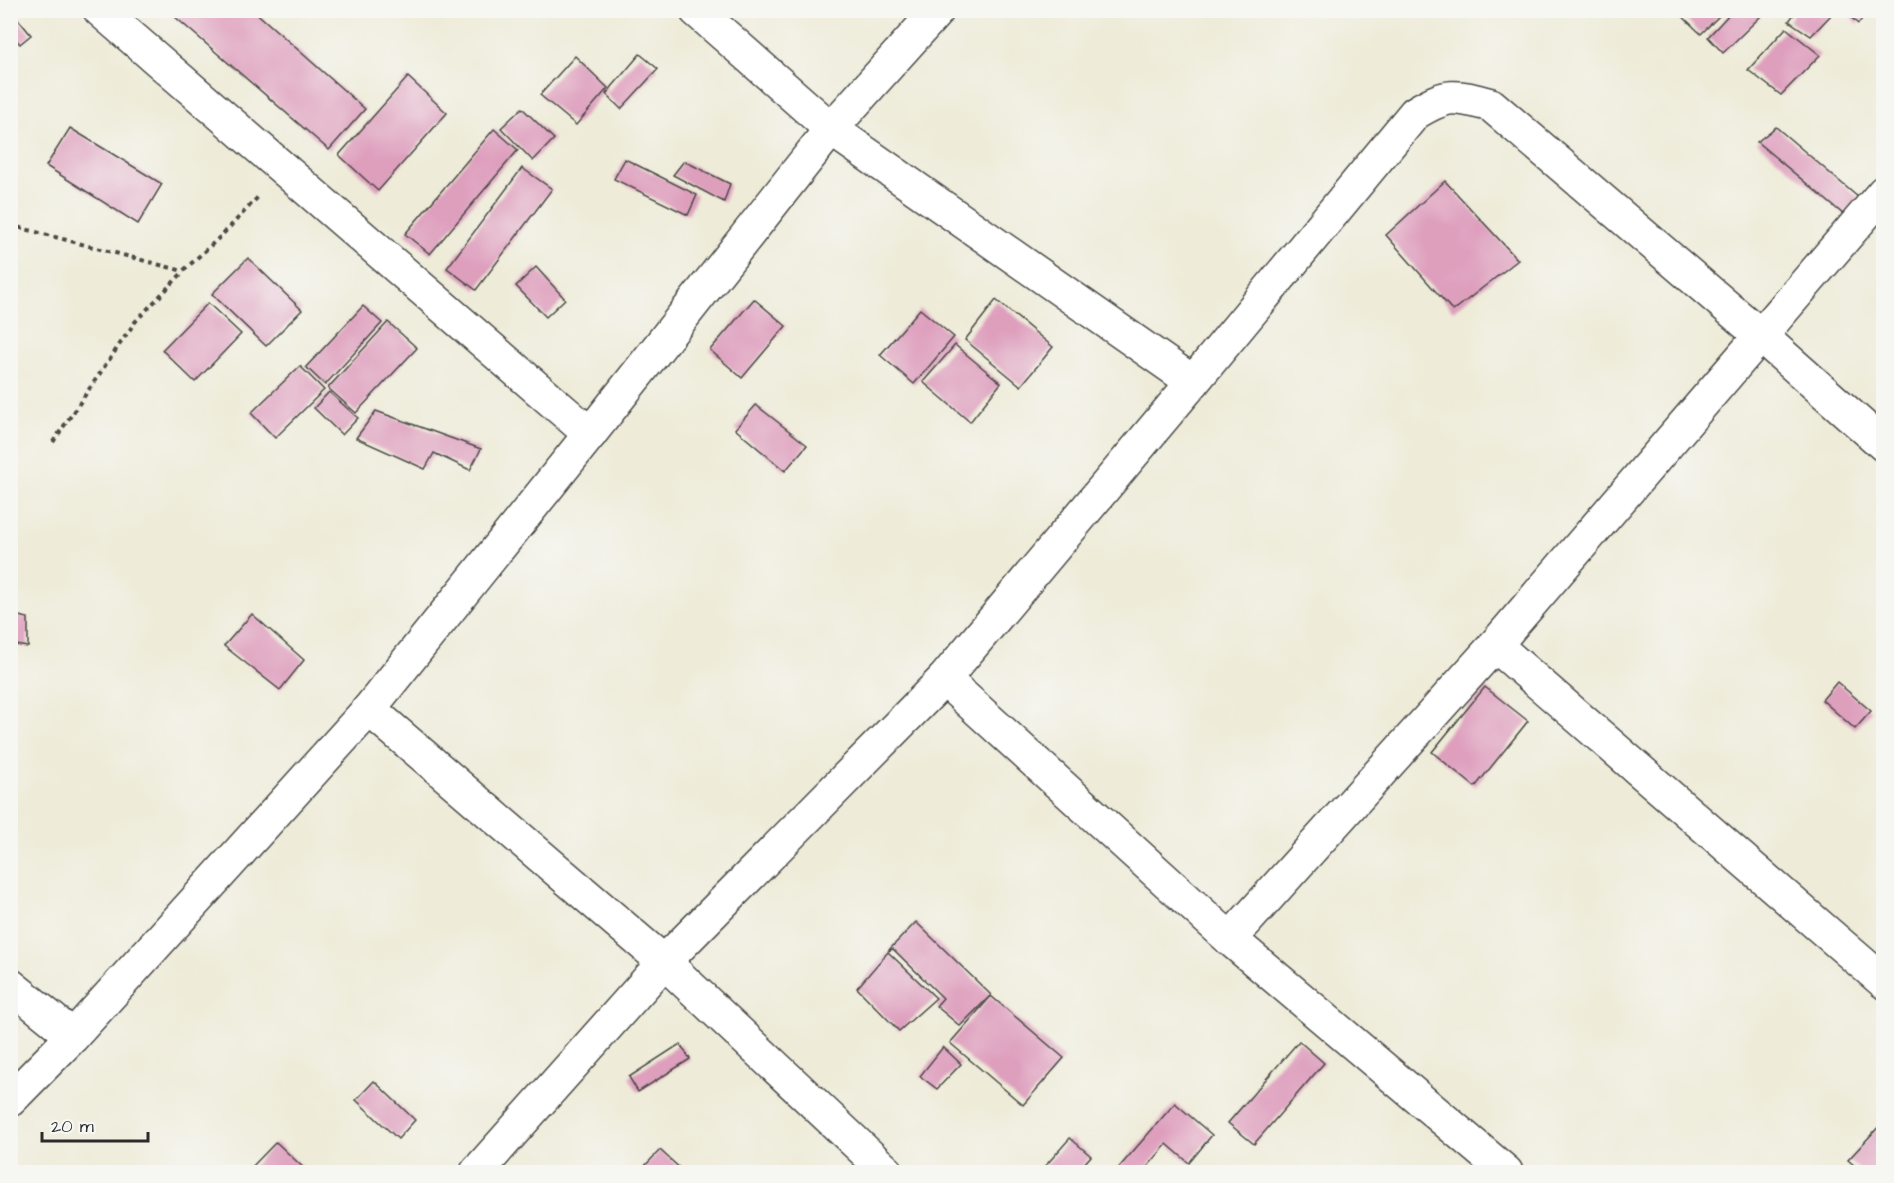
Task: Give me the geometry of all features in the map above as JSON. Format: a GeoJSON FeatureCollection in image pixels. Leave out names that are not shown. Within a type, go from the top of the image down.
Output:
{"type":"FeatureCollection","features":[{"type":"Feature","properties":{"kind":"street"},"geometry":{"type":"LineString","coordinates":[[100,10],[590,434]]}},
{"type":"Feature","properties":{"kind":"street"},"geometry":{"type":"LineString","coordinates":[[696,10],[831,129],[1193,382]]}},
{"type":"Feature","properties":{"kind":"street"},"geometry":{"type":"LineString","coordinates":[[10,1100],[73,1036],[369,709],[831,129],[938,10]]}},
{"type":"Feature","properties":{"kind":"street"},"geometry":{"type":"LineString","coordinates":[[477,1173],[664,962],[944,679],[1415,113],[1437,100],[1461,97],[1491,105],[1761,336],[1884,446]]}},
{"type":"Feature","properties":{"kind":"street"},"geometry":{"type":"LineString","coordinates":[[1230,939],[1495,645],[1884,192]]}},
{"type":"Feature","properties":{"kind":"street"},"geometry":{"type":"LineString","coordinates":[[1495,645],[1884,982]]}},
{"type":"Feature","properties":{"kind":"street"},"geometry":{"type":"LineString","coordinates":[[944,679],[1230,939],[1506,1173]]}},
{"type":"Feature","properties":{"kind":"street"},"geometry":{"type":"LineString","coordinates":[[369,709],[664,962],[887,1173]]}},
{"type":"Feature","properties":{"kind":"street"},"geometry":{"type":"LineString","coordinates":[[10,985],[73,1036]]}},
{"type":"Feature","properties":{"kind":"path"},"geometry":{"type":"LineString","coordinates":[[53,442],[135,321],[183,271],[221,236],[285,168]]}},
{"type":"Feature","properties":{"kind":"path"},"geometry":{"type":"LineString","coordinates":[[10,225],[183,271]]}},
{"type":"Feature","properties":{"kind":"building"},"geometry":{"type":"Polygon","coordinates":[[[179,10],[253,10],[365,109],[329,150],[174,16],[179,10]]]}},
{"type":"Feature","properties":{"kind":"building"},"geometry":{"type":"Polygon","coordinates":[[[1676,10],[1725,10],[1701,34],[1676,10]]]}},
{"type":"Feature","properties":{"kind":"building"},"geometry":{"type":"Polygon","coordinates":[[[1733,10],[1755,10],[1761,16],[1723,53],[1708,37],[1733,10]]]}},
{"type":"Feature","properties":{"kind":"building"},"geometry":{"type":"Polygon","coordinates":[[[1797,10],[1826,10],[1831,15],[1811,36],[1789,21],[1797,10]]]}},
{"type":"Feature","properties":{"kind":"building"},"geometry":{"type":"Polygon","coordinates":[[[1843,10],[1869,10],[1858,24],[1843,10]]]}},
{"type":"Feature","properties":{"kind":"building"},"geometry":{"type":"Polygon","coordinates":[[[14,14],[31,35],[20,44],[10,33],[10,18],[14,14]]]}},
{"type":"Feature","properties":{"kind":"building"},"geometry":{"type":"Polygon","coordinates":[[[1786,28],[1820,55],[1781,95],[1748,70],[1786,28]]]}},
{"type":"Feature","properties":{"kind":"building"},"geometry":{"type":"Polygon","coordinates":[[[640,54],[658,69],[621,109],[606,94],[640,54]]]}},
{"type":"Feature","properties":{"kind":"building"},"geometry":{"type":"Polygon","coordinates":[[[575,56],[608,88],[576,125],[540,95],[575,56]]]}},
{"type":"Feature","properties":{"kind":"building"},"geometry":{"type":"Polygon","coordinates":[[[408,77],[447,113],[378,191],[339,155],[408,77]]]}},
{"type":"Feature","properties":{"kind":"building"},"geometry":{"type":"Polygon","coordinates":[[[522,108],[554,139],[533,161],[501,128],[522,108]]]}},
{"type":"Feature","properties":{"kind":"building"},"geometry":{"type":"Polygon","coordinates":[[[1776,127],[1859,198],[1843,214],[1757,142],[1776,127]]]}},
{"type":"Feature","properties":{"kind":"building"},"geometry":{"type":"Polygon","coordinates":[[[70,128],[162,184],[138,224],[46,166],[70,128]]]}},
{"type":"Feature","properties":{"kind":"building"},"geometry":{"type":"Polygon","coordinates":[[[494,129],[518,150],[430,254],[405,234],[494,129]]]}},
{"type":"Feature","properties":{"kind":"building"},"geometry":{"type":"Polygon","coordinates":[[[625,159],[697,195],[688,215],[614,179],[625,159]]]}},
{"type":"Feature","properties":{"kind":"building"},"geometry":{"type":"Polygon","coordinates":[[[684,161],[730,184],[724,202],[673,175],[684,161]]]}},
{"type":"Feature","properties":{"kind":"building"},"geometry":{"type":"Polygon","coordinates":[[[522,168],[552,189],[476,290],[447,268],[522,168]]]}},
{"type":"Feature","properties":{"kind":"building"},"geometry":{"type":"Polygon","coordinates":[[[1445,181],[1518,260],[1453,311],[1386,235],[1445,181]]]}},
{"type":"Feature","properties":{"kind":"building"},"geometry":{"type":"Polygon","coordinates":[[[248,258],[302,310],[266,346],[212,294],[248,258]]]}},
{"type":"Feature","properties":{"kind":"building"},"geometry":{"type":"Polygon","coordinates":[[[536,267],[565,299],[546,317],[516,286],[536,267]]]}},
{"type":"Feature","properties":{"kind":"building"},"geometry":{"type":"Polygon","coordinates":[[[754,299],[786,326],[742,378],[710,350],[754,299]]]}},
{"type":"Feature","properties":{"kind":"building"},"geometry":{"type":"Polygon","coordinates":[[[996,300],[1053,347],[1021,386],[965,340],[996,300]]]}},
{"type":"Feature","properties":{"kind":"building"},"geometry":{"type":"Polygon","coordinates":[[[208,303],[241,334],[195,382],[162,350],[208,303]]]}},
{"type":"Feature","properties":{"kind":"building"},"geometry":{"type":"Polygon","coordinates":[[[363,306],[382,323],[325,385],[306,367],[363,306]]]}},
{"type":"Feature","properties":{"kind":"building"},"geometry":{"type":"Polygon","coordinates":[[[920,309],[954,337],[914,384],[880,355],[920,309]]]}},
{"type":"Feature","properties":{"kind":"building"},"geometry":{"type":"Polygon","coordinates":[[[388,322],[417,348],[356,413],[328,388],[388,322]]]}},
{"type":"Feature","properties":{"kind":"building"},"geometry":{"type":"Polygon","coordinates":[[[955,345],[1001,383],[970,422],[923,382],[955,345]]]}},
{"type":"Feature","properties":{"kind":"building"},"geometry":{"type":"Polygon","coordinates":[[[300,366],[324,390],[275,438],[251,413],[300,366]]]}},
{"type":"Feature","properties":{"kind":"building"},"geometry":{"type":"Polygon","coordinates":[[[329,392],[358,418],[342,435],[314,408],[329,392]]]}},
{"type":"Feature","properties":{"kind":"building"},"geometry":{"type":"Polygon","coordinates":[[[756,405],[807,445],[785,471],[735,429],[756,405]]]}},
{"type":"Feature","properties":{"kind":"building"},"geometry":{"type":"Polygon","coordinates":[[[376,411],[481,449],[470,470],[434,453],[425,469],[356,438],[376,411]]]}},
{"type":"Feature","properties":{"kind":"building"},"geometry":{"type":"Polygon","coordinates":[[[10,614],[28,618],[28,647],[10,644],[10,614]]]}},
{"type":"Feature","properties":{"kind":"building"},"geometry":{"type":"Polygon","coordinates":[[[252,614],[304,660],[280,690],[224,646],[252,614]]]}},
{"type":"Feature","properties":{"kind":"building"},"geometry":{"type":"Polygon","coordinates":[[[1837,682],[1871,711],[1855,729],[1822,700],[1837,682]]]}},
{"type":"Feature","properties":{"kind":"building"},"geometry":{"type":"Polygon","coordinates":[[[1485,687],[1528,721],[1475,787],[1432,752],[1485,687]]]}},
{"type":"Feature","properties":{"kind":"building"},"geometry":{"type":"Polygon","coordinates":[[[916,922],[991,995],[960,1026],[936,1006],[943,998],[893,949],[888,951],[916,922]]]}},
{"type":"Feature","properties":{"kind":"building"},"geometry":{"type":"Polygon","coordinates":[[[888,952],[936,998],[899,1031],[857,988],[888,952]]]}},
{"type":"Feature","properties":{"kind":"building"},"geometry":{"type":"Polygon","coordinates":[[[991,996],[1064,1058],[1023,1105],[950,1043],[991,996]]]}},
{"type":"Feature","properties":{"kind":"building"},"geometry":{"type":"Polygon","coordinates":[[[1299,1041],[1324,1063],[1254,1144],[1228,1123],[1299,1041]]]}},
{"type":"Feature","properties":{"kind":"building"},"geometry":{"type":"Polygon","coordinates":[[[680,1044],[690,1059],[638,1092],[629,1077],[680,1044]]]}},
{"type":"Feature","properties":{"kind":"building"},"geometry":{"type":"Polygon","coordinates":[[[943,1047],[961,1064],[937,1089],[920,1076],[943,1047]]]}},
{"type":"Feature","properties":{"kind":"building"},"geometry":{"type":"Polygon","coordinates":[[[374,1081],[415,1120],[398,1139],[356,1100],[374,1081]]]}},
{"type":"Feature","properties":{"kind":"building"},"geometry":{"type":"Polygon","coordinates":[[[1175,1103],[1212,1135],[1189,1163],[1167,1144],[1143,1172],[1115,1172],[1175,1103]]]}},
{"type":"Feature","properties":{"kind":"building"},"geometry":{"type":"Polygon","coordinates":[[[1884,1121],[1884,1172],[1862,1172],[1848,1160],[1884,1121]]]}},
{"type":"Feature","properties":{"kind":"building"},"geometry":{"type":"Polygon","coordinates":[[[1070,1138],[1091,1156],[1077,1172],[1040,1172],[1070,1138]]]}},
{"type":"Feature","properties":{"kind":"building"},"geometry":{"type":"Polygon","coordinates":[[[276,1142],[308,1172],[247,1172],[276,1142]]]}},
{"type":"Feature","properties":{"kind":"building"},"geometry":{"type":"Polygon","coordinates":[[[660,1150],[684,1172],[639,1172],[660,1150]]]}}]}
